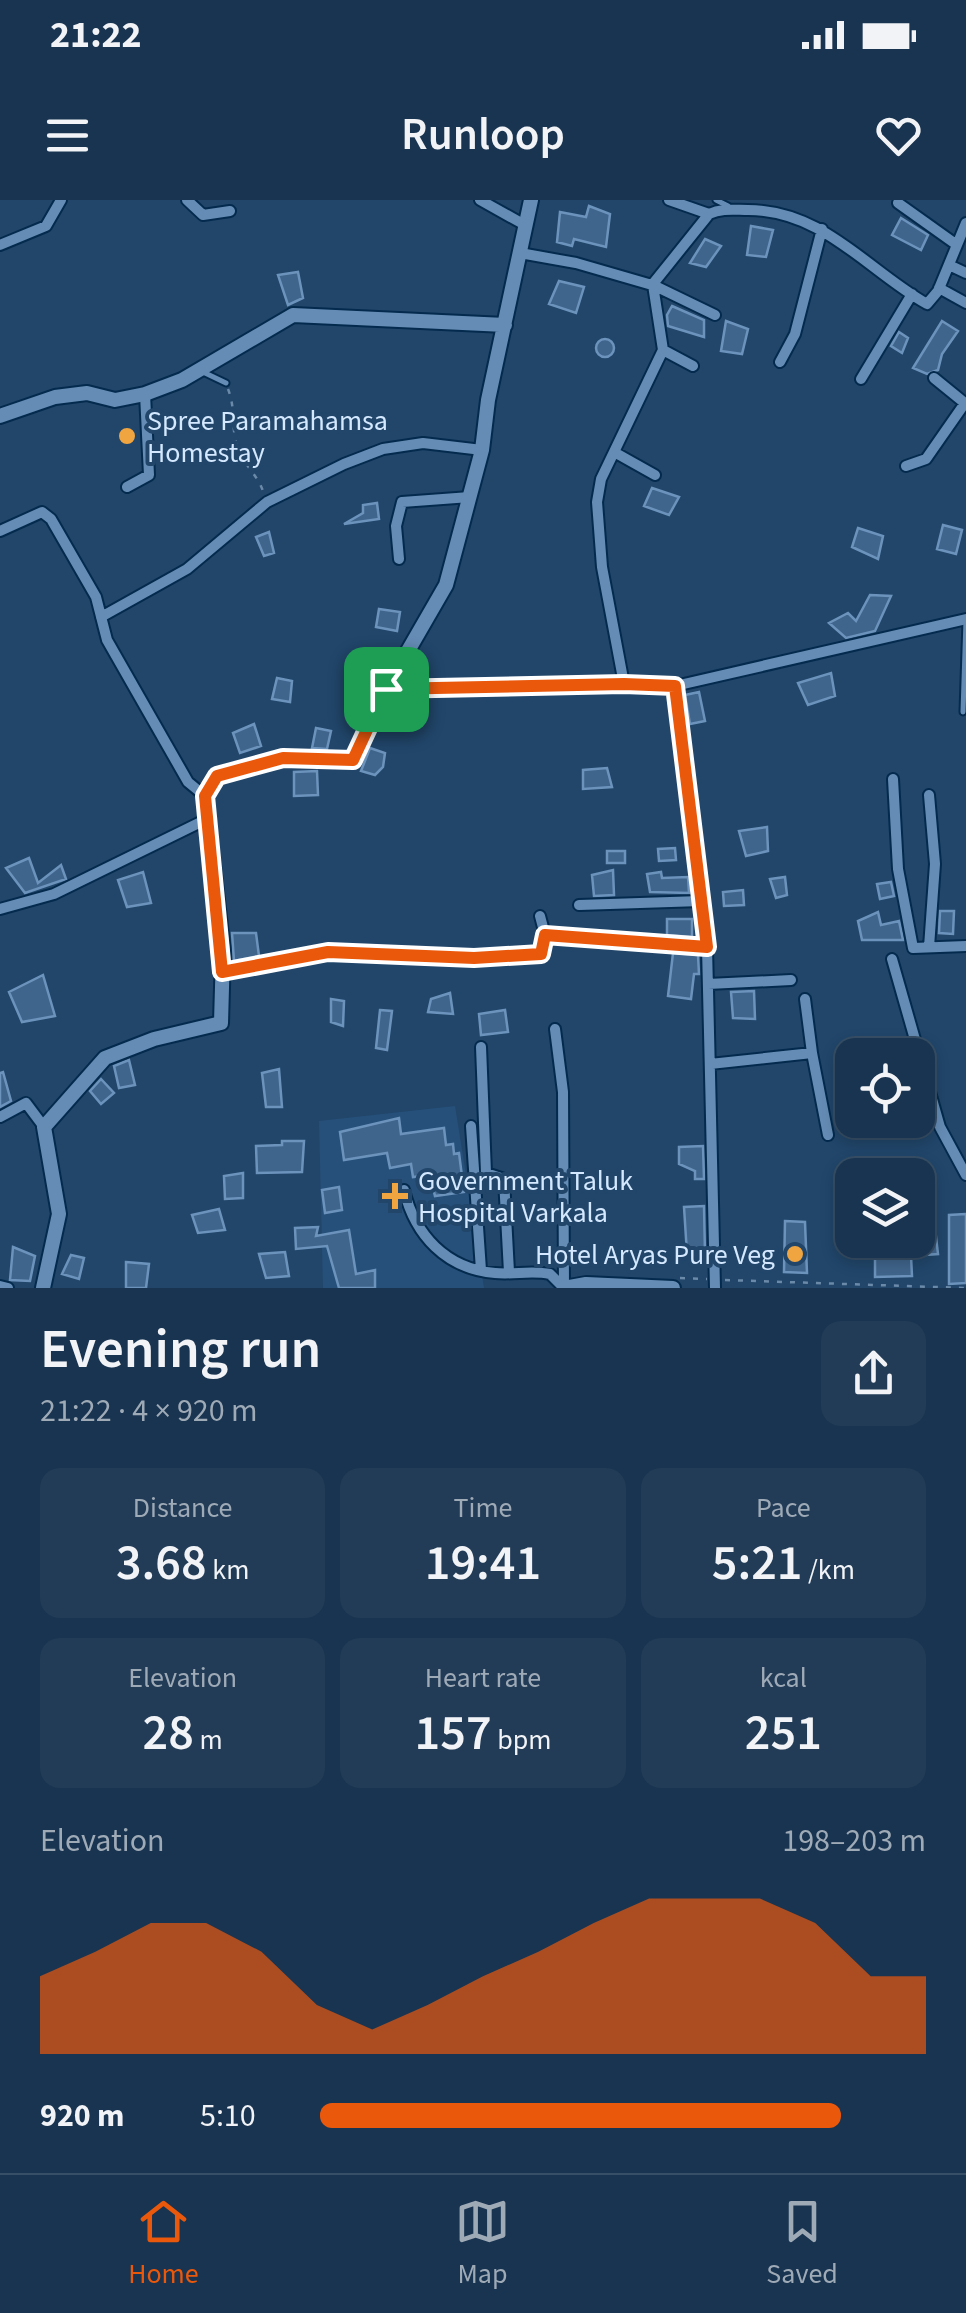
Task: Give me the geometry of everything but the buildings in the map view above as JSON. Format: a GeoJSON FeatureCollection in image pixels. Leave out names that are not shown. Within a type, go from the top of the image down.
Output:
{"type":"FeatureCollection","features":[{"type":"Feature","properties":{"kind":"main road"},"geometry":{"type":"LineString","coordinates":[[43,1288],[59,1214],[44,1127],[105,1058],[154,1039],[222,1023],[222,972],[205,796],[217,776],[283,758],[353,760],[386,689],[440,598],[482,450],[531,200]]}},
{"type":"Feature","properties":{"kind":"main road"},"geometry":{"type":"LineString","coordinates":[[0,416],[55,397],[88,393],[116,400],[145,394],[200,370],[293,315],[505,325]]}},
{"type":"Feature","properties":{"kind":"main road"},"geometry":{"type":"LineString","coordinates":[[564,1288],[586,1284],[675,1283]]}},
{"type":"Feature","properties":{"kind":"street"},"geometry":{"type":"LineString","coordinates":[[0,245],[46,226],[61,200]]}},
{"type":"Feature","properties":{"kind":"street"},"geometry":{"type":"LineString","coordinates":[[186,200],[202,215],[230,211]]}},
{"type":"Feature","properties":{"kind":"street"},"geometry":{"type":"LineString","coordinates":[[480,200],[525,226]]}},
{"type":"Feature","properties":{"kind":"street"},"geometry":{"type":"LineString","coordinates":[[669,200],[710,214],[735,210],[784,213],[822,229],[928,304],[939,288],[966,223]]}},
{"type":"Feature","properties":{"kind":"street"},"geometry":{"type":"LineString","coordinates":[[898,203],[957,244]]}},
{"type":"Feature","properties":{"kind":"street"},"geometry":{"type":"LineString","coordinates":[[624,684],[606,604],[597,502],[614,452],[663,350],[653,285],[710,214]]}},
{"type":"Feature","properties":{"kind":"street"},"geometry":{"type":"LineString","coordinates":[[780,362],[795,334],[822,229]]}},
{"type":"Feature","properties":{"kind":"street"},"geometry":{"type":"LineString","coordinates":[[520,253],[576,263],[653,285],[715,315]]}},
{"type":"Feature","properties":{"kind":"street"},"geometry":{"type":"LineString","coordinates":[[949,265],[966,274]]}},
{"type":"Feature","properties":{"kind":"street"},"geometry":{"type":"LineString","coordinates":[[939,288],[966,302]]}},
{"type":"Feature","properties":{"kind":"street"},"geometry":{"type":"LineString","coordinates":[[860,379],[912,294]]}},
{"type":"Feature","properties":{"kind":"street"},"geometry":{"type":"LineString","coordinates":[[663,350],[693,366]]}},
{"type":"Feature","properties":{"kind":"street"},"geometry":{"type":"LineString","coordinates":[[906,466],[926,459],[965,404],[934,378]]}},
{"type":"Feature","properties":{"kind":"street"},"geometry":{"type":"LineString","coordinates":[[127,487],[140,483],[150,472],[145,394]]}},
{"type":"Feature","properties":{"kind":"street"},"geometry":{"type":"LineString","coordinates":[[102,616],[188,569],[266,502],[383,449],[423,443],[482,450]]}},
{"type":"Feature","properties":{"kind":"street"},"geometry":{"type":"LineString","coordinates":[[614,452],[655,476]]}},
{"type":"Feature","properties":{"kind":"street"},"geometry":{"type":"LineString","coordinates":[[399,559],[396,526],[402,502],[470,497]]}},
{"type":"Feature","properties":{"kind":"street"},"geometry":{"type":"LineString","coordinates":[[0,531],[42,512],[51,519],[89,584],[107,640],[188,782],[205,796]]}},
{"type":"Feature","properties":{"kind":"street"},"geometry":{"type":"LineString","coordinates":[[386,689],[675,686],[966,620]]}},
{"type":"Feature","properties":{"kind":"street"},"geometry":{"type":"LineString","coordinates":[[675,686],[707,947],[715,1284]]}},
{"type":"Feature","properties":{"kind":"street"},"geometry":{"type":"LineString","coordinates":[[893,779],[893,832],[914,948],[966,946]]}},
{"type":"Feature","properties":{"kind":"street"},"geometry":{"type":"LineString","coordinates":[[928,795],[936,864],[929,948]]}},
{"type":"Feature","properties":{"kind":"street"},"geometry":{"type":"LineString","coordinates":[[0,909],[54,894],[207,820]]}},
{"type":"Feature","properties":{"kind":"street"},"geometry":{"type":"LineString","coordinates":[[579,905],[701,900]]}},
{"type":"Feature","properties":{"kind":"street"},"geometry":{"type":"LineString","coordinates":[[222,972],[328,952],[474,958],[541,954],[545,935],[540,916]]}},
{"type":"Feature","properties":{"kind":"street"},"geometry":{"type":"LineString","coordinates":[[545,935],[707,947]]}},
{"type":"Feature","properties":{"kind":"street"},"geometry":{"type":"LineString","coordinates":[[892,959],[940,1127],[966,1175]]}},
{"type":"Feature","properties":{"kind":"street"},"geometry":{"type":"LineString","coordinates":[[708,984],[791,980]]}},
{"type":"Feature","properties":{"kind":"street"},"geometry":{"type":"LineString","coordinates":[[806,999],[828,1134]]}},
{"type":"Feature","properties":{"kind":"street"},"geometry":{"type":"LineString","coordinates":[[404,1190],[418,1230],[452,1258],[482,1270],[550,1274],[564,1288],[562,1092],[555,1029]]}},
{"type":"Feature","properties":{"kind":"street"},"geometry":{"type":"LineString","coordinates":[[480,1047],[486,1174],[504,1179],[509,1272]]}},
{"type":"Feature","properties":{"kind":"street"},"geometry":{"type":"LineString","coordinates":[[710,1064],[812,1053]]}},
{"type":"Feature","properties":{"kind":"street"},"geometry":{"type":"LineString","coordinates":[[0,1118],[26,1103],[44,1127]]}},
{"type":"Feature","properties":{"kind":"street"},"geometry":{"type":"LineString","coordinates":[[471,1126],[482,1270]]}},
{"type":"Feature","properties":{"kind":"street"},"geometry":{"type":"LineString","coordinates":[[0,1286],[8,1288]]}},
{"type":"Feature","properties":{"kind":"lane"},"geometry":{"type":"LineString","coordinates":[[716,200],[735,210]]}},
{"type":"Feature","properties":{"kind":"lane"},"geometry":{"type":"LineString","coordinates":[[200,370],[226,382]]}},
{"type":"Feature","properties":{"kind":"lane"},"geometry":{"type":"LineString","coordinates":[[963,712],[966,620]]}},
{"type":"Feature","properties":{"kind":"path"},"geometry":{"type":"LineString","coordinates":[[226,382],[235,406],[238,450],[258,478],[266,502]]}},
{"type":"Feature","properties":{"kind":"path"},"geometry":{"type":"LineString","coordinates":[[675,1283],[966,1288]]}},
{"type":"Feature","properties":{"kind":"shaded area","name":"Government Taluk Hospital Varkala"},"geometry":{"type":"Polygon","coordinates":[[[455,1106],[484,1288],[323,1288],[319,1121],[455,1106]]]}},
{"type":"Feature","properties":{"kind":"place","name":"Spree Paramahamsa Homestay"},"geometry":{"type":"Point","coordinates":[127,436]}},
{"type":"Feature","properties":{"kind":"place","name":"Government Taluk Hospital Varkala"},"geometry":{"type":"Point","coordinates":[395,1196]}},
{"type":"Feature","properties":{"kind":"place","name":"Hotel Aryas Pure Veg"},"geometry":{"type":"Point","coordinates":[795,1254]}},
{"type":"Feature","properties":{"kind":"route"},"geometry":{"type":"LineString","coordinates":[[675,686],[707,947],[545,935],[541,954],[474,958],[328,952],[273,959],[222,972],[205,796],[217,776],[283,758],[353,760],[386,689],[675,686]]}}]}
